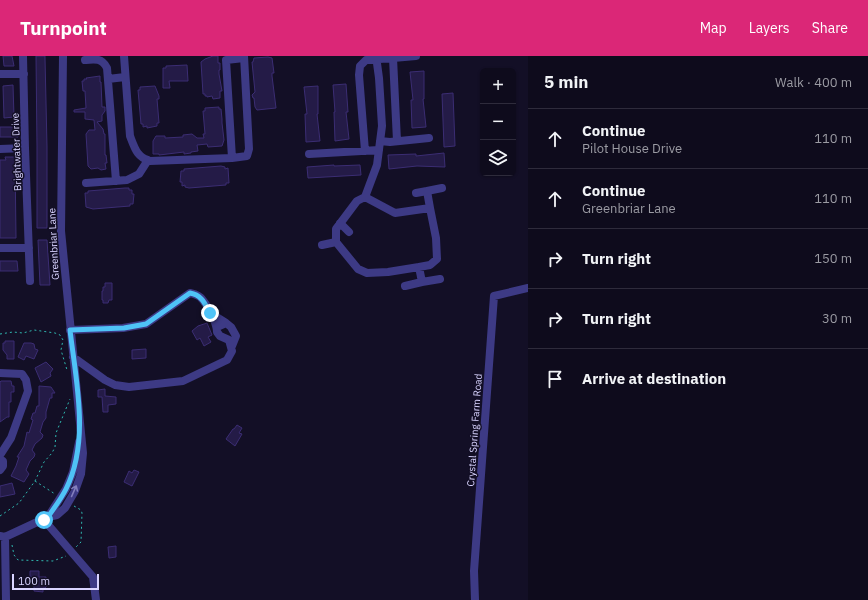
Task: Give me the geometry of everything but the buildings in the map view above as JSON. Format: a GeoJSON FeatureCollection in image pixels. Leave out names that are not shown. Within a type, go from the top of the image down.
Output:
{"type":"FeatureCollection","features":[{"type":"Feature","properties":{"kind":"street","name":"Brightwater Drive"},"geometry":{"type":"LineString","coordinates":[[23,56],[30,281]]}},
{"type":"Feature","properties":{"kind":"street","name":"Greenbriar Lane"},"geometry":{"type":"LineString","coordinates":[[46,519],[66,489],[73,472],[78,451],[80,430],[61,231],[63,56]]}},
{"type":"Feature","properties":{"kind":"street"},"geometry":{"type":"LineString","coordinates":[[124,56],[130,136],[134,148],[142,158],[148,160],[232,158],[247,156],[249,149],[244,57],[226,60],[232,158]]}},
{"type":"Feature","properties":{"kind":"street"},"geometry":{"type":"LineString","coordinates":[[365,151],[360,66],[366,60],[376,57],[394,58],[416,56]]}},
{"type":"Feature","properties":{"kind":"street"},"geometry":{"type":"LineString","coordinates":[[376,57],[382,126],[377,165],[365,197],[357,201],[336,229],[336,242],[358,269],[367,273],[388,272],[430,265],[437,259],[436,238],[427,191]]}},
{"type":"Feature","properties":{"kind":"street"},"geometry":{"type":"LineString","coordinates":[[394,58],[397,141]]}},
{"type":"Feature","properties":{"kind":"street"},"geometry":{"type":"LineString","coordinates":[[85,60],[98,59],[104,62],[107,68],[116,181]]}},
{"type":"Feature","properties":{"kind":"street"},"geometry":{"type":"LineString","coordinates":[[0,74],[24,74]]}},
{"type":"Feature","properties":{"kind":"street"},"geometry":{"type":"LineString","coordinates":[[108,79],[126,77]]}},
{"type":"Feature","properties":{"kind":"street"},"geometry":{"type":"LineString","coordinates":[[380,141],[429,138]]}},
{"type":"Feature","properties":{"kind":"street"},"geometry":{"type":"LineString","coordinates":[[0,149],[25,148]]}},
{"type":"Feature","properties":{"kind":"street"},"geometry":{"type":"LineString","coordinates":[[309,154],[379,150]]}},
{"type":"Feature","properties":{"kind":"street"},"geometry":{"type":"LineString","coordinates":[[86,183],[127,180],[138,174],[148,160]]}},
{"type":"Feature","properties":{"kind":"street"},"geometry":{"type":"LineString","coordinates":[[416,193],[442,188]]}},
{"type":"Feature","properties":{"kind":"street"},"geometry":{"type":"LineString","coordinates":[[365,197],[395,213],[430,208]]}},
{"type":"Feature","properties":{"kind":"street"},"geometry":{"type":"LineString","coordinates":[[340,223],[349,232]]}},
{"type":"Feature","properties":{"kind":"street"},"geometry":{"type":"LineString","coordinates":[[322,245],[336,242]]}},
{"type":"Feature","properties":{"kind":"street"},"geometry":{"type":"LineString","coordinates":[[0,248],[29,248]]}},
{"type":"Feature","properties":{"kind":"street"},"geometry":{"type":"LineString","coordinates":[[419,267],[422,282]]}},
{"type":"Feature","properties":{"kind":"street"},"geometry":{"type":"LineString","coordinates":[[405,286],[440,279]]}},
{"type":"Feature","properties":{"kind":"street","name":"Crystal Spring Farm Road"},"geometry":{"type":"LineString","coordinates":[[476,600],[474,571],[494,296],[528,288]]}},
{"type":"Feature","properties":{"kind":"street"},"geometry":{"type":"LineString","coordinates":[[70,330],[124,328],[146,324],[190,293],[202,298],[217,327],[217,332],[220,336],[229,340],[232,346]]}},
{"type":"Feature","properties":{"kind":"street"},"geometry":{"type":"LineString","coordinates":[[73,357],[105,380],[115,385],[129,387],[183,381],[227,360],[231,355],[232,346],[236,336],[231,327],[210,313]]}},
{"type":"Feature","properties":{"kind":"street"},"geometry":{"type":"LineString","coordinates":[[217,327],[226,323]]}},
{"type":"Feature","properties":{"kind":"street"},"geometry":{"type":"LineString","coordinates":[[0,373],[22,374],[26,380],[28,391],[11,438],[0,455]]}},
{"type":"Feature","properties":{"kind":"street"},"geometry":{"type":"LineString","coordinates":[[0,459],[3,461],[3,466],[0,470]]}},
{"type":"Feature","properties":{"kind":"street"},"geometry":{"type":"LineString","coordinates":[[6,600],[3,536],[46,519],[93,577],[96,600]]}},
{"type":"Feature","properties":{"kind":"path"},"geometry":{"type":"LineString","coordinates":[[0,334],[14,332],[22,333],[34,330],[60,335],[63,340],[61,350],[69,374]]}},
{"type":"Feature","properties":{"kind":"path"},"geometry":{"type":"LineString","coordinates":[[0,516],[19,503],[34,481],[44,462],[52,453],[55,447],[57,428],[70,399]]}},
{"type":"Feature","properties":{"kind":"route"},"geometry":{"type":"LineString","coordinates":[[44,520],[48,517],[66,489],[73,472],[78,451],[80,423],[70,330],[124,328],[146,324],[190,293],[202,298],[210,313]]}}]}
